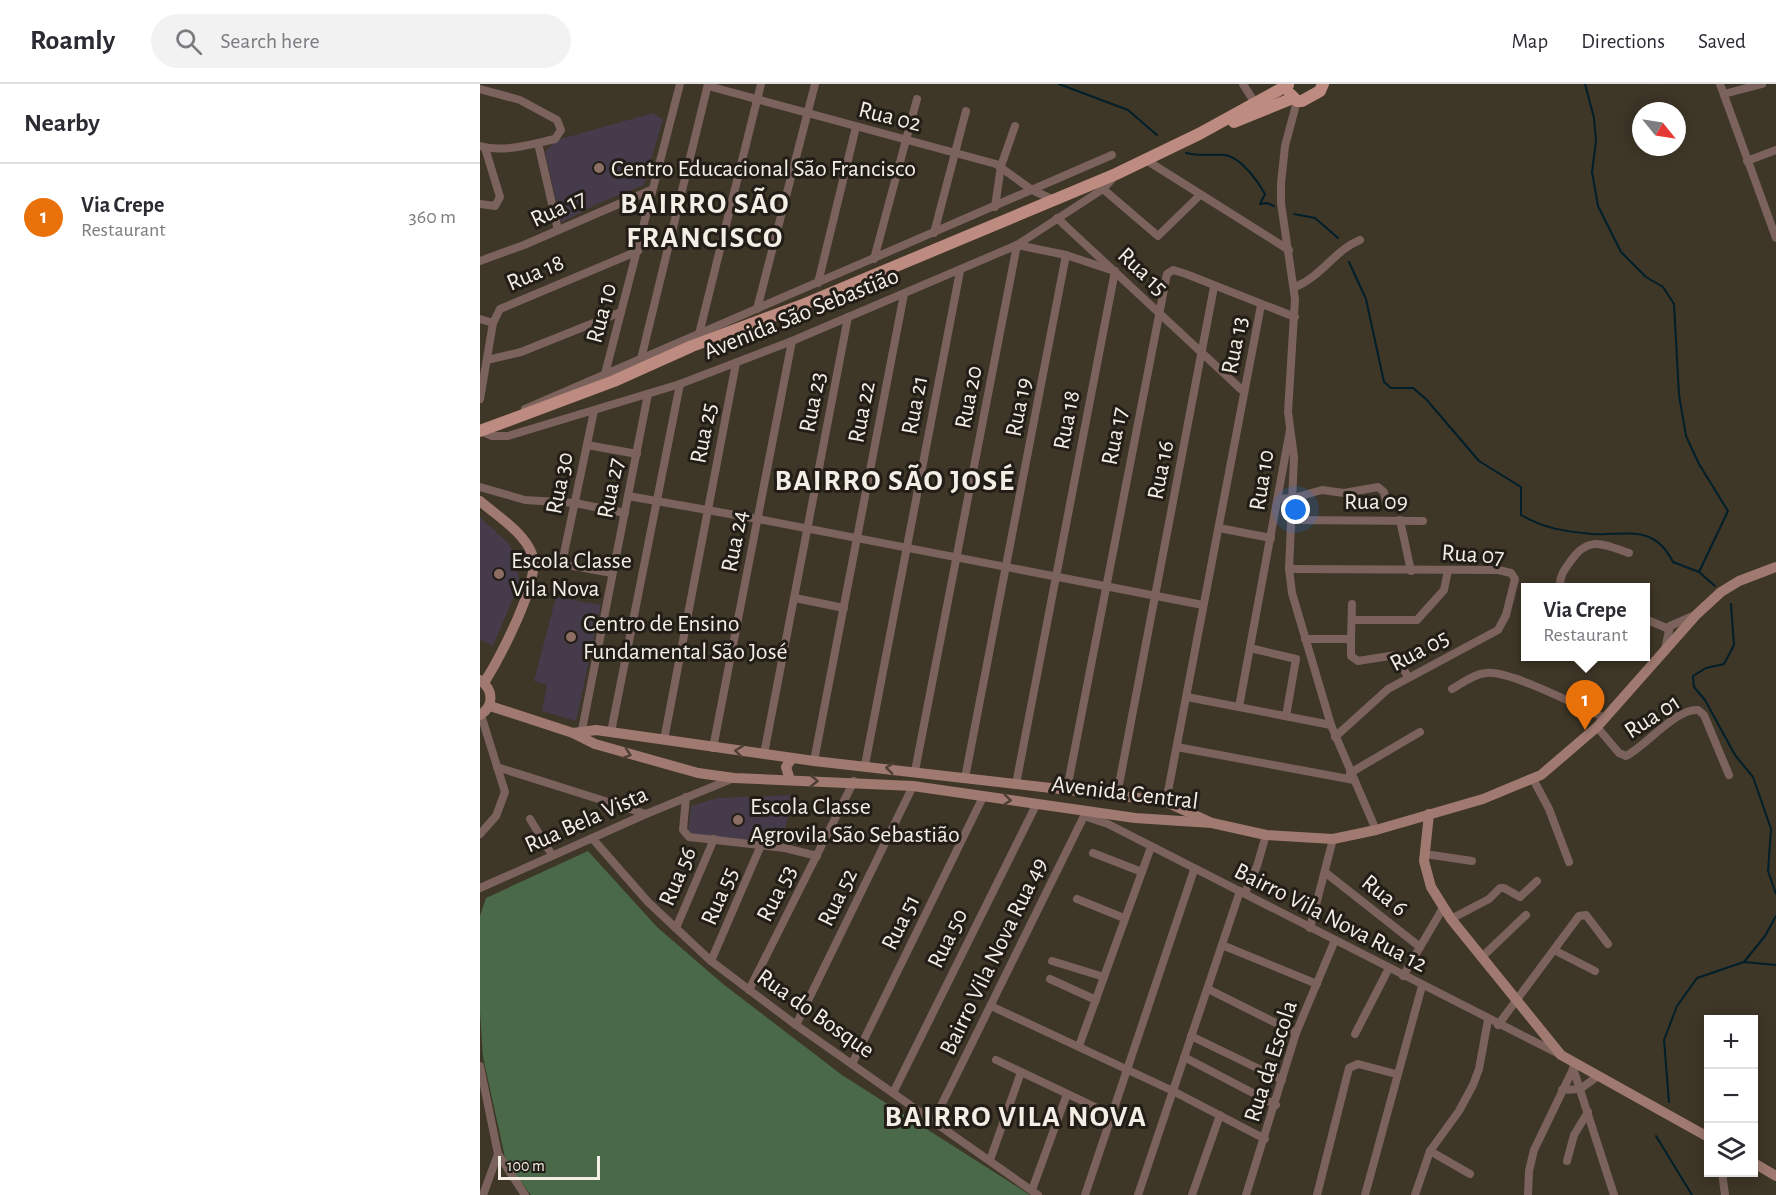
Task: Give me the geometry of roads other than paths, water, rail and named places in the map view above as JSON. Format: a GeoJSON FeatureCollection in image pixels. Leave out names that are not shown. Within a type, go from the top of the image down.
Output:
{"type":"FeatureCollection","features":[{"type":"Feature","properties":{"kind":"main road","name":"Avenida São Sebastião"},"geometry":{"type":"LineString","coordinates":[[480,431],[614,381],[692,346],[805,304],[1116,174],[1199,134],[1289,85],[1295,99]]}},
{"type":"Feature","properties":{"kind":"main road","name":"Avenida São Sebastião"},"geometry":{"type":"LineString","coordinates":[[1199,134],[1295,99],[1314,96],[1324,85]]}},
{"type":"Feature","properties":{"kind":"street"},"geometry":{"type":"LineString","coordinates":[[699,334],[761,84]]}},
{"type":"Feature","properties":{"kind":"street"},"geometry":{"type":"LineString","coordinates":[[757,309],[815,84]]}},
{"type":"Feature","properties":{"kind":"street"},"geometry":{"type":"LineString","coordinates":[[1243,84],[1255,103]]}},
{"type":"Feature","properties":{"kind":"street"},"geometry":{"type":"LineString","coordinates":[[1720,84],[1747,161],[1772,213],[1776,238]]}},
{"type":"Feature","properties":{"kind":"street"},"geometry":{"type":"LineString","coordinates":[[1724,94],[1761,84]]}},
{"type":"Feature","properties":{"kind":"street","name":"Rua 10"},"geometry":{"type":"LineString","coordinates":[[605,374],[638,251],[677,85]]}},
{"type":"Feature","properties":{"kind":"street"},"geometry":{"type":"LineString","coordinates":[[641,358],[708,85]]}},
{"type":"Feature","properties":{"kind":"street","name":"Rua 02"},"geometry":{"type":"LineString","coordinates":[[708,85],[757,101],[1001,166],[1032,190],[1054,200]]}},
{"type":"Feature","properties":{"kind":"street"},"geometry":{"type":"LineString","coordinates":[[480,89],[520,100],[557,120],[561,130],[558,137],[538,143],[512,148],[483,147],[500,197],[497,204],[489,207],[480,204]]}},
{"type":"Feature","properties":{"kind":"street"},"geometry":{"type":"LineString","coordinates":[[874,259],[917,99]]}},
{"type":"Feature","properties":{"kind":"street"},"geometry":{"type":"LineString","coordinates":[[1295,99],[1285,146],[1281,183],[1281,203],[1295,287],[1288,412],[1294,449],[1289,569],[1292,592],[1331,725],[1376,830]]}},
{"type":"Feature","properties":{"kind":"street"},"geometry":{"type":"LineString","coordinates":[[934,233],[966,111]]}},
{"type":"Feature","properties":{"kind":"street"},"geometry":{"type":"LineString","coordinates":[[995,207],[1001,166],[1016,126]]}},
{"type":"Feature","properties":{"kind":"street"},"geometry":{"type":"LineString","coordinates":[[818,283],[855,127]]}},
{"type":"Feature","properties":{"kind":"street"},"geometry":{"type":"LineString","coordinates":[[538,143],[558,230]]}},
{"type":"Feature","properties":{"kind":"street"},"geometry":{"type":"LineString","coordinates":[[1747,161],[1776,150]]}},
{"type":"Feature","properties":{"kind":"street"},"geometry":{"type":"LineString","coordinates":[[518,416],[527,408],[1112,155]]}},
{"type":"Feature","properties":{"kind":"street"},"geometry":{"type":"LineString","coordinates":[[1146,160],[1289,250]]}},
{"type":"Feature","properties":{"kind":"street","name":"Avenida São Sebastião"},"geometry":{"type":"LineString","coordinates":[[480,431],[492,436],[508,436],[680,384],[792,341],[1017,245],[1103,189],[1116,174]]}},
{"type":"Feature","properties":{"kind":"street"},"geometry":{"type":"LineString","coordinates":[[1103,189],[1158,236],[1200,196]]}},
{"type":"Feature","properties":{"kind":"street","name":"Rua 17"},"geometry":{"type":"LineString","coordinates":[[480,261],[651,190]]}},
{"type":"Feature","properties":{"kind":"street","name":"Rua 15"},"geometry":{"type":"LineString","coordinates":[[1057,218],[1244,392]]}},
{"type":"Feature","properties":{"kind":"street"},"geometry":{"type":"LineString","coordinates":[[1295,287],[1310,281],[1349,246],[1360,240]]}},
{"type":"Feature","properties":{"kind":"street"},"geometry":{"type":"LineString","coordinates":[[1017,245],[1066,255],[1115,271]]}},
{"type":"Feature","properties":{"kind":"street","name":"Rua 20"},"geometry":{"type":"LineString","coordinates":[[915,771],[1017,245]]}},
{"type":"Feature","properties":{"kind":"street","name":"Rua 18"},"geometry":{"type":"LineString","coordinates":[[480,399],[493,323],[500,309],[638,251]]}},
{"type":"Feature","properties":{"kind":"street","name":"Rua 19"},"geometry":{"type":"LineString","coordinates":[[965,778],[1066,255]]}},
{"type":"Feature","properties":{"kind":"street","name":"Rua 17"},"geometry":{"type":"LineString","coordinates":[[1067,789],[1167,274],[1173,270],[1214,286]]}},
{"type":"Feature","properties":{"kind":"street","name":"Rua 21"},"geometry":{"type":"LineString","coordinates":[[865,765],[960,271]]}},
{"type":"Feature","properties":{"kind":"street","name":"Rua 18"},"geometry":{"type":"LineString","coordinates":[[1016,784],[1115,271]]}},
{"type":"Feature","properties":{"kind":"street"},"geometry":{"type":"LineString","coordinates":[[1214,286],[1294,317]]}},
{"type":"Feature","properties":{"kind":"street","name":"Rua 16"},"geometry":{"type":"LineString","coordinates":[[1117,795],[1214,286]]}},
{"type":"Feature","properties":{"kind":"street","name":"Rua 22"},"geometry":{"type":"LineString","coordinates":[[814,760],[844,608],[855,538],[904,294]]}},
{"type":"Feature","properties":{"kind":"street","name":"Rua 13"},"geometry":{"type":"LineString","coordinates":[[1166,802],[1261,305]]}},
{"type":"Feature","properties":{"kind":"street"},"geometry":{"type":"LineString","coordinates":[[488,360],[521,352],[621,312]]}},
{"type":"Feature","properties":{"kind":"street","name":"Rua 23"},"geometry":{"type":"LineString","coordinates":[[764,754],[848,317]]}},
{"type":"Feature","properties":{"kind":"street"},"geometry":{"type":"LineString","coordinates":[[480,319],[493,323]]}},
{"type":"Feature","properties":{"kind":"street","name":"Rua 24"},"geometry":{"type":"LineString","coordinates":[[713,748],[792,341]]}},
{"type":"Feature","properties":{"kind":"street","name":"Rua 25"},"geometry":{"type":"LineString","coordinates":[[664,740],[736,363]]}},
{"type":"Feature","properties":{"kind":"street"},"geometry":{"type":"LineString","coordinates":[[611,732],[680,384]]}},
{"type":"Feature","properties":{"kind":"street","name":"Rua 27"},"geometry":{"type":"LineString","coordinates":[[577,731],[625,513],[648,394]]}},
{"type":"Feature","properties":{"kind":"street","name":"Rua 30"},"geometry":{"type":"LineString","coordinates":[[562,563],[594,411]]}},
{"type":"Feature","properties":{"kind":"street","name":"Rua 10"},"geometry":{"type":"LineString","coordinates":[[1250,648],[1290,428]]}},
{"type":"Feature","properties":{"kind":"street"},"geometry":{"type":"LineString","coordinates":[[587,445],[637,454]]}},
{"type":"Feature","properties":{"kind":"street"},"geometry":{"type":"LineString","coordinates":[[480,487],[525,500],[575,503],[625,513]]}},
{"type":"Feature","properties":{"kind":"street"},"geometry":{"type":"LineString","coordinates":[[1278,499],[1293,498],[1322,490],[1344,493],[1378,487],[1384,492],[1387,506]]}},
{"type":"Feature","properties":{"kind":"street"},"geometry":{"type":"LineString","coordinates":[[628,496],[708,509],[1203,605]]}},
{"type":"Feature","properties":{"kind":"street"},"geometry":{"type":"LineString","coordinates":[[480,501],[526,542],[534,560],[529,589],[482,682],[491,694],[490,706],[481,715],[504,787],[504,800],[496,816],[480,834]]}},
{"type":"Feature","properties":{"kind":"street","name":"Rua 09"},"geometry":{"type":"LineString","coordinates":[[1292,520],[1423,521]]}},
{"type":"Feature","properties":{"kind":"street","name":"Rua 07"},"geometry":{"type":"LineString","coordinates":[[1400,520],[1411,571]]}},
{"type":"Feature","properties":{"kind":"street"},"geometry":{"type":"LineString","coordinates":[[1219,528],[1271,538]]}},
{"type":"Feature","properties":{"kind":"street"},"geometry":{"type":"LineString","coordinates":[[1560,583],[1561,577],[1575,555],[1585,547],[1602,544],[1629,553]]}},
{"type":"Feature","properties":{"kind":"street"},"geometry":{"type":"LineString","coordinates":[[534,560],[612,573]]}},
{"type":"Feature","properties":{"kind":"street"},"geometry":{"type":"LineString","coordinates":[[1212,823],[1266,835],[1333,839],[1376,830],[1483,799],[1533,779],[1561,759],[1597,727],[1697,614],[1720,592],[1739,581],[1776,567]]}},
{"type":"Feature","properties":{"kind":"street","name":"Rua 07"},"geometry":{"type":"LineString","coordinates":[[1289,569],[1448,570],[1511,573],[1515,579],[1512,595]]}},
{"type":"Feature","properties":{"kind":"street"},"geometry":{"type":"LineString","coordinates":[[1352,620],[1417,620],[1444,590],[1448,570]]}},
{"type":"Feature","properties":{"kind":"street","name":"Rua 05"},"geometry":{"type":"LineString","coordinates":[[1335,737],[1380,695],[1408,677],[1498,630],[1512,595]]}},
{"type":"Feature","properties":{"kind":"street"},"geometry":{"type":"LineString","coordinates":[[795,598],[844,608]]}},
{"type":"Feature","properties":{"kind":"street"},"geometry":{"type":"LineString","coordinates":[[1352,604],[1350,653],[1354,659],[1362,661],[1395,654],[1408,677]]}},
{"type":"Feature","properties":{"kind":"street"},"geometry":{"type":"LineString","coordinates":[[1665,650],[1669,629],[1676,622],[1697,614]]}},
{"type":"Feature","properties":{"kind":"street"},"geometry":{"type":"LineString","coordinates":[[1650,621],[1669,629]]}},
{"type":"Feature","properties":{"kind":"street"},"geometry":{"type":"LineString","coordinates":[[1305,639],[1351,639]]}},
{"type":"Feature","properties":{"kind":"street"},"geometry":{"type":"LineString","coordinates":[[1239,707],[1250,648],[1296,659],[1286,716]]}},
{"type":"Feature","properties":{"kind":"street","name":"Rua 01"},"geometry":{"type":"LineString","coordinates":[[1452,688],[1483,673],[1500,674],[1605,718]]}},
{"type":"Feature","properties":{"kind":"street"},"geometry":{"type":"LineString","coordinates":[[1186,697],[1331,725]]}},
{"type":"Feature","properties":{"kind":"street","name":"Avenida Central"},"geometry":{"type":"LineString","coordinates":[[490,706],[577,731],[611,732],[792,758],[1166,802],[1212,823]]}},
{"type":"Feature","properties":{"kind":"street","name":"Rua 01"},"geometry":{"type":"LineString","coordinates":[[1597,727],[1619,753],[1626,756],[1686,712],[1698,710],[1704,715],[1729,775]]}},
{"type":"Feature","properties":{"kind":"street","name":"Avenida Central"},"geometry":{"type":"LineString","coordinates":[[577,731],[595,744],[666,766],[729,778],[854,781],[913,786],[1037,803],[1085,813],[1212,823]]}},
{"type":"Feature","properties":{"kind":"street"},"geometry":{"type":"LineString","coordinates":[[1177,747],[1352,776],[1420,732]]}},
{"type":"Feature","properties":{"kind":"street"},"geometry":{"type":"LineString","coordinates":[[777,780],[782,768],[780,756]]}},
{"type":"Feature","properties":{"kind":"street"},"geometry":{"type":"LineString","coordinates":[[790,780],[786,767],[792,758]]}},
{"type":"Feature","properties":{"kind":"street"},"geometry":{"type":"LineString","coordinates":[[497,767],[646,814]]}},
{"type":"Feature","properties":{"kind":"street","name":"Rua Bela Vista"},"geometry":{"type":"LineString","coordinates":[[480,888],[729,778]]}},
{"type":"Feature","properties":{"kind":"street"},"geometry":{"type":"LineString","coordinates":[[1533,779],[1550,809],[1569,862]]}},
{"type":"Feature","properties":{"kind":"street","name":"Rua 53"},"geometry":{"type":"LineString","coordinates":[[749,990],[854,781]]}},
{"type":"Feature","properties":{"kind":"street","name":"Rua 52"},"geometry":{"type":"LineString","coordinates":[[796,1025],[913,786]]}},
{"type":"Feature","properties":{"kind":"street"},"geometry":{"type":"LineString","coordinates":[[686,797],[683,827],[685,834],[692,838],[785,848],[817,856]]}},
{"type":"Feature","properties":{"kind":"street","name":"Rua 51"},"geometry":{"type":"LineString","coordinates":[[852,1064],[983,797]]}},
{"type":"Feature","properties":{"kind":"street"},"geometry":{"type":"LineString","coordinates":[[1135,818],[1138,798]]}},
{"type":"Feature","properties":{"kind":"street","name":"Rua 50"},"geometry":{"type":"LineString","coordinates":[[894,1091],[1037,803]]}},
{"type":"Feature","properties":{"kind":"street","name":"Bairro Vila Nova Rua 12"},"geometry":{"type":"LineString","coordinates":[[1085,813],[1194,870],[1243,892],[1488,1020],[1561,1055]]}},
{"type":"Feature","properties":{"kind":"street","name":"Bairro Vila Nova Rua 49"},"geometry":{"type":"LineString","coordinates":[[934,1120],[1085,813]]}},
{"type":"Feature","properties":{"kind":"street"},"geometry":{"type":"LineString","coordinates":[[1429,814],[1425,854],[1427,878],[1443,908],[1561,1055],[1574,1066],[1598,1076],[1704,1135]]}},
{"type":"Feature","properties":{"kind":"street"},"geometry":{"type":"LineString","coordinates":[[530,819],[552,855]]}},
{"type":"Feature","properties":{"kind":"street"},"geometry":{"type":"LineString","coordinates":[[1138,1195],[1222,945],[1243,892],[1257,866],[1266,835]]}},
{"type":"Feature","properties":{"kind":"street","name":"Rua do Bosque"},"geometry":{"type":"LineString","coordinates":[[592,838],[648,902],[711,961],[796,1025],[894,1091],[1035,1193]]}},
{"type":"Feature","properties":{"kind":"street","name":"Rua 56"},"geometry":{"type":"LineString","coordinates":[[676,928],[714,839]]}},
{"type":"Feature","properties":{"kind":"street"},"geometry":{"type":"LineString","coordinates":[[1310,928],[1333,839]]}},
{"type":"Feature","properties":{"kind":"street","name":"Rua 55"},"geometry":{"type":"LineString","coordinates":[[711,961],[761,845]]}},
{"type":"Feature","properties":{"kind":"street"},"geometry":{"type":"LineString","coordinates":[[1079,1046],[1151,847]]}},
{"type":"Feature","properties":{"kind":"street"},"geometry":{"type":"LineString","coordinates":[[1094,853],[1142,872]]}},
{"type":"Feature","properties":{"kind":"street"},"geometry":{"type":"LineString","coordinates":[[1425,854],[1472,861]]}},
{"type":"Feature","properties":{"kind":"street"},"geometry":{"type":"LineString","coordinates":[[1085,1195],[1194,870]]}},
{"type":"Feature","properties":{"kind":"street","name":"Rua 6"},"geometry":{"type":"LineString","coordinates":[[1326,873],[1420,947]]}},
{"type":"Feature","properties":{"kind":"street"},"geometry":{"type":"LineString","coordinates":[[1451,918],[1489,899],[1498,890],[1504,888],[1520,897],[1537,881]]}},
{"type":"Feature","properties":{"kind":"street"},"geometry":{"type":"LineString","coordinates":[[1077,899],[1124,918]]}},
{"type":"Feature","properties":{"kind":"street"},"geometry":{"type":"LineString","coordinates":[[1403,976],[1443,908]]}},
{"type":"Feature","properties":{"kind":"street"},"geometry":{"type":"LineString","coordinates":[[1483,956],[1526,915]]}},
{"type":"Feature","properties":{"kind":"street"},"geometry":{"type":"LineString","coordinates":[[1498,1025],[1572,922],[1582,915],[1587,916],[1608,944]]}},
{"type":"Feature","properties":{"kind":"street","name":"Rua da Escola"},"geometry":{"type":"LineString","coordinates":[[1246,1195],[1276,1105],[1296,1033],[1335,940]]}},
{"type":"Feature","properties":{"kind":"street"},"geometry":{"type":"LineString","coordinates":[[1222,945],[1317,984]]}},
{"type":"Feature","properties":{"kind":"street"},"geometry":{"type":"LineString","coordinates":[[1554,950],[1595,970]]}},
{"type":"Feature","properties":{"kind":"street"},"geometry":{"type":"LineString","coordinates":[[1052,961],[1104,977]]}},
{"type":"Feature","properties":{"kind":"street"},"geometry":{"type":"LineString","coordinates":[[1355,1034],[1389,968]]}},
{"type":"Feature","properties":{"kind":"street"},"geometry":{"type":"LineString","coordinates":[[1050,979],[1096,1000]]}},
{"type":"Feature","properties":{"kind":"street"},"geometry":{"type":"LineString","coordinates":[[1365,1195],[1396,1074],[1422,986]]}},
{"type":"Feature","properties":{"kind":"street"},"geometry":{"type":"LineString","coordinates":[[1208,989],[1296,1033]]}},
{"type":"Feature","properties":{"kind":"street"},"geometry":{"type":"LineString","coordinates":[[991,1006],[1173,1091],[1265,1139]]}},
{"type":"Feature","properties":{"kind":"street"},"geometry":{"type":"LineString","coordinates":[[1415,1195],[1430,1151],[1469,1093],[1479,1069],[1488,1020]]}},
{"type":"Feature","properties":{"kind":"street"},"geometry":{"type":"LineString","coordinates":[[1191,1036],[1282,1080]]}},
{"type":"Feature","properties":{"kind":"street"},"geometry":{"type":"LineString","coordinates":[[1184,1057],[1276,1105]]}},
{"type":"Feature","properties":{"kind":"street"},"geometry":{"type":"LineString","coordinates":[[996,1060],[1112,1115]]}},
{"type":"Feature","properties":{"kind":"street"},"geometry":{"type":"LineString","coordinates":[[1317,1195],[1346,1076],[1353,1064],[1396,1074]]}},
{"type":"Feature","properties":{"kind":"street"},"geometry":{"type":"LineString","coordinates":[[480,1066],[498,1154],[525,1195]]}},
{"type":"Feature","properties":{"kind":"street"},"geometry":{"type":"LineString","coordinates":[[1574,1066],[1614,1195]]}},
{"type":"Feature","properties":{"kind":"street"},"geometry":{"type":"LineString","coordinates":[[1528,1195],[1530,1161],[1574,1066]]}},
{"type":"Feature","properties":{"kind":"street"},"geometry":{"type":"LineString","coordinates":[[990,1160],[1021,1072]]}},
{"type":"Feature","properties":{"kind":"street"},"geometry":{"type":"LineString","coordinates":[[1562,1090],[1580,1089],[1598,1076]]}},
{"type":"Feature","properties":{"kind":"street"},"geometry":{"type":"LineString","coordinates":[[1035,1193],[1067,1094]]}},
{"type":"Feature","properties":{"kind":"street"},"geometry":{"type":"LineString","coordinates":[[1567,1161],[1574,1135],[1588,1112]]}},
{"type":"Feature","properties":{"kind":"street"},"geometry":{"type":"LineString","coordinates":[[1192,1195],[1220,1114]]}},
{"type":"Feature","properties":{"kind":"street"},"geometry":{"type":"LineString","coordinates":[[1430,1151],[1470,1174]]}},
{"type":"Feature","properties":{"kind":"street"},"geometry":{"type":"LineString","coordinates":[[483,1195],[498,1154]]}},
{"type":"Feature","properties":{"kind":"street"},"geometry":{"type":"LineString","coordinates":[[1758,1165],[1776,1176]]}},
{"type":"Feature","properties":{"kind":"street"},"geometry":{"type":"LineString","coordinates":[[1723,1177],[1725,1195]]}},
{"type":"Feature","properties":{"kind":"waterway"},"geometry":{"type":"LineString","coordinates":[[1059,84],[1128,110],[1157,135]]}},
{"type":"Feature","properties":{"kind":"waterway"},"geometry":{"type":"LineString","coordinates":[[1585,84],[1594,118],[1596,141],[1592,172],[1598,206],[1621,252],[1646,277],[1663,287],[1674,304],[1679,395],[1686,436],[1699,464],[1728,511],[1699,572]]}},
{"type":"Feature","properties":{"kind":"waterway"},"geometry":{"type":"LineString","coordinates":[[1186,153],[1225,155],[1240,162],[1265,194],[1260,204],[1267,203],[1274,206]]}},
{"type":"Feature","properties":{"kind":"waterway"},"geometry":{"type":"LineString","coordinates":[[1294,214],[1315,218],[1338,238]]}},
{"type":"Feature","properties":{"kind":"waterway"},"geometry":{"type":"LineString","coordinates":[[1349,262],[1366,299],[1384,382],[1391,388],[1413,388],[1426,399],[1479,461],[1521,487],[1521,515],[1538,523],[1564,530],[1592,534],[1628,533],[1648,537],[1657,541],[1673,562],[1699,572],[1715,586]]}},
{"type":"Feature","properties":{"kind":"waterway"},"geometry":{"type":"LineString","coordinates":[[1731,604],[1734,645],[1724,664],[1706,668],[1693,676],[1694,687],[1705,700],[1735,755],[1753,777],[1771,829],[1768,871],[1776,894]]}},
{"type":"Feature","properties":{"kind":"waterway"},"geometry":{"type":"LineString","coordinates":[[1669,1102],[1664,1040],[1677,1006],[1697,978],[1744,962],[1765,936],[1776,916]]}},
{"type":"Feature","properties":{"kind":"waterway"},"geometry":{"type":"LineString","coordinates":[[1744,962],[1776,965]]}},
{"type":"Feature","properties":{"kind":"waterway"},"geometry":{"type":"LineString","coordinates":[[1656,1136],[1692,1195]]}},
{"type":"Feature","properties":{"kind":"place","name":"Centro Educacional São Francisco"},"geometry":{"type":"Point","coordinates":[599,168]}},
{"type":"Feature","properties":{"kind":"place","name":"Escola Classe Vila Nova"},"geometry":{"type":"Point","coordinates":[499,574]}},
{"type":"Feature","properties":{"kind":"place","name":"Centro de Ensino Fundamental São José"},"geometry":{"type":"Point","coordinates":[571,637]}},
{"type":"Feature","properties":{"kind":"place","name":"Via Crepe"},"geometry":{"type":"Point","coordinates":[1585,730]}},
{"type":"Feature","properties":{"kind":"place","name":"Escola Classe Agrovila São Sebastião"},"geometry":{"type":"Point","coordinates":[738,820]}},
{"type":"Feature","properties":{"kind":"district","name":"BAIRRO SÃO FRANCISCO"},"geometry":{"type":"Point","coordinates":[705,220]}},
{"type":"Feature","properties":{"kind":"district","name":"BAIRRO SÃO JOSÉ"},"geometry":{"type":"Point","coordinates":[895,480]}},
{"type":"Feature","properties":{"kind":"district","name":"BAIRRO VILA NOVA"},"geometry":{"type":"Point","coordinates":[1016,1116]}}]}
